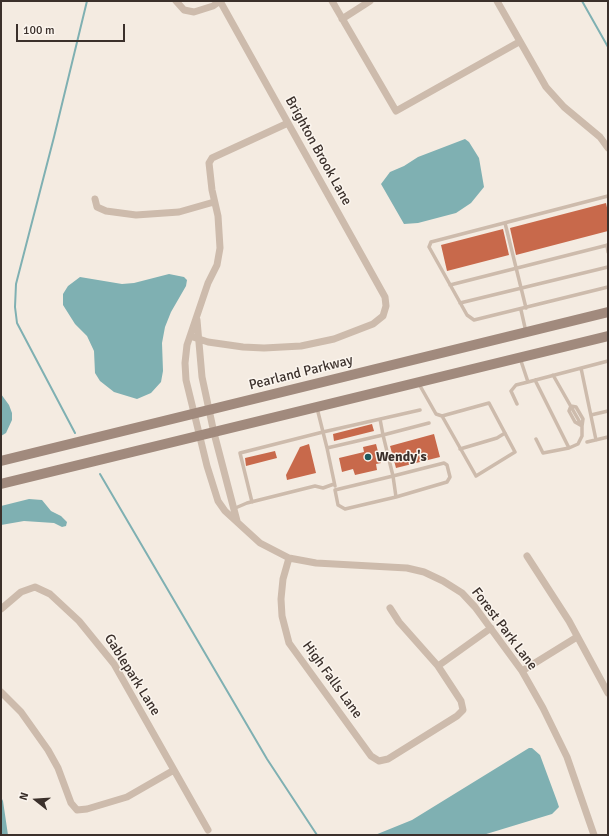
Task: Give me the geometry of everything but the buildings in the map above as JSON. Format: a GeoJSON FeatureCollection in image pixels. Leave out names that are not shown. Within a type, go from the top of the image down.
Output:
{"type":"FeatureCollection","features":[{"type":"Feature","properties":{"kind":"main road","name":"Pearland Parkway"},"geometry":{"type":"LineString","coordinates":[[1,461],[608,312]]}},
{"type":"Feature","properties":{"kind":"main road"},"geometry":{"type":"LineString","coordinates":[[1,484],[608,336]]}},
{"type":"Feature","properties":{"kind":"street"},"geometry":{"type":"LineString","coordinates":[[176,1],[184,10],[194,12],[213,6],[220,1]]}},
{"type":"Feature","properties":{"kind":"street","name":"Brighton Brook Lane"},"geometry":{"type":"LineString","coordinates":[[199,338],[208,342],[243,347],[264,348],[301,346],[353,332],[373,324],[383,316],[386,306],[385,298],[220,1]]}},
{"type":"Feature","properties":{"kind":"street"},"geometry":{"type":"LineString","coordinates":[[332,1],[396,111],[519,42]]}},
{"type":"Feature","properties":{"kind":"street"},"geometry":{"type":"LineString","coordinates":[[342,19],[370,1]]}},
{"type":"Feature","properties":{"kind":"street"},"geometry":{"type":"LineString","coordinates":[[497,1],[546,87],[564,107],[600,137],[608,148]]}},
{"type":"Feature","properties":{"kind":"street","name":"Forest Park Lane"},"geometry":{"type":"LineString","coordinates":[[288,123],[212,158],[209,163],[214,202],[218,216],[220,248],[217,265],[208,283],[190,336],[185,363],[186,380],[218,501],[225,511],[260,543],[289,558],[316,563],[407,568],[424,572],[443,581],[462,593],[522,671],[567,757],[594,835]]}},
{"type":"Feature","properties":{"kind":"street"},"geometry":{"type":"LineString","coordinates":[[95,199],[97,207],[106,211],[136,215],[179,212],[214,202]]}},
{"type":"Feature","properties":{"kind":"street"},"geometry":{"type":"LineString","coordinates":[[197,317],[202,377],[214,433],[233,509],[238,523]]}},
{"type":"Feature","properties":{"kind":"street"},"geometry":{"type":"LineString","coordinates":[[190,336],[199,338]]}},
{"type":"Feature","properties":{"kind":"street"},"geometry":{"type":"LineString","coordinates":[[527,556],[556,600],[608,693]]}},
{"type":"Feature","properties":{"kind":"street","name":"High Falls Lane"},"geometry":{"type":"LineString","coordinates":[[289,558],[283,580],[281,600],[282,616],[290,643],[371,756],[378,761],[388,759],[457,716],[463,710],[461,700],[438,666]]}},
{"type":"Feature","properties":{"kind":"street","name":"Gablepark Lane"},"geometry":{"type":"LineString","coordinates":[[1,609],[21,592],[35,587],[50,594],[64,606],[100,644],[114,664],[208,830]]}},
{"type":"Feature","properties":{"kind":"street"},"geometry":{"type":"LineString","coordinates":[[390,608],[399,622],[438,666],[490,628]]}},
{"type":"Feature","properties":{"kind":"street"},"geometry":{"type":"LineString","coordinates":[[522,671],[577,637]]}},
{"type":"Feature","properties":{"kind":"street"},"geometry":{"type":"LineString","coordinates":[[1,692],[21,712],[39,737],[58,768],[71,804],[77,810],[88,809],[127,796],[174,770]]}},
{"type":"Feature","properties":{"kind":"lane"},"geometry":{"type":"LineString","coordinates":[[608,196],[430,242],[429,247],[460,303],[470,318],[478,321],[608,287]]}},
{"type":"Feature","properties":{"kind":"lane"},"geometry":{"type":"LineString","coordinates":[[505,223],[526,308]]}},
{"type":"Feature","properties":{"kind":"lane"},"geometry":{"type":"LineString","coordinates":[[450,285],[607,245],[608,252]]}},
{"type":"Feature","properties":{"kind":"lane"},"geometry":{"type":"LineString","coordinates":[[460,303],[608,267]]}},
{"type":"Feature","properties":{"kind":"lane"},"geometry":{"type":"LineString","coordinates":[[521,310],[526,332]]}},
{"type":"Feature","properties":{"kind":"lane"},"geometry":{"type":"LineString","coordinates":[[520,357],[528,382]]}},
{"type":"Feature","properties":{"kind":"lane"},"geometry":{"type":"LineString","coordinates":[[517,404],[510,391],[516,385],[608,362]]}},
{"type":"Feature","properties":{"kind":"lane"},"geometry":{"type":"LineString","coordinates":[[581,368],[596,440]]}},
{"type":"Feature","properties":{"kind":"lane"},"geometry":{"type":"LineString","coordinates":[[536,439],[543,453],[569,448],[578,444],[582,436],[582,426],[553,375]]}},
{"type":"Feature","properties":{"kind":"lane"},"geometry":{"type":"LineString","coordinates":[[535,380],[569,448]]}},
{"type":"Feature","properties":{"kind":"lane"},"geometry":{"type":"LineString","coordinates":[[418,382],[436,414],[442,416],[489,403],[515,452],[476,476],[442,416]]}},
{"type":"Feature","properties":{"kind":"lane"},"geometry":{"type":"LineString","coordinates":[[317,407],[338,505],[345,509],[440,485],[447,482],[449,472],[447,465],[444,463],[335,490]]}},
{"type":"Feature","properties":{"kind":"lane"},"geometry":{"type":"LineString","coordinates":[[252,502],[240,453],[420,410]]}},
{"type":"Feature","properties":{"kind":"lane"},"geometry":{"type":"LineString","coordinates":[[591,416],[608,411]]}},
{"type":"Feature","properties":{"kind":"lane"},"geometry":{"type":"LineString","coordinates":[[380,419],[393,476],[396,497]]}},
{"type":"Feature","properties":{"kind":"lane"},"geometry":{"type":"LineString","coordinates":[[327,448],[430,423]]}},
{"type":"Feature","properties":{"kind":"lane"},"geometry":{"type":"LineString","coordinates":[[460,449],[497,438],[505,433]]}},
{"type":"Feature","properties":{"kind":"lane"},"geometry":{"type":"LineString","coordinates":[[587,442],[608,437]]}},
{"type":"Feature","properties":{"kind":"lane"},"geometry":{"type":"LineString","coordinates":[[233,509],[252,502],[315,486],[323,488],[334,484]]}},
{"type":"Feature","properties":{"kind":"water"},"geometry":{"type":"Polygon","coordinates":[[[465,139],[469,142],[479,158],[484,187],[471,203],[456,213],[418,223],[404,224],[381,184],[390,172],[404,166],[418,157],[465,139]]]}},
{"type":"Feature","properties":{"kind":"water"},"geometry":{"type":"Polygon","coordinates":[[[169,274],[184,277],[187,280],[186,286],[171,312],[165,327],[162,343],[163,371],[161,382],[151,393],[137,399],[114,392],[100,381],[95,373],[94,351],[87,336],[75,324],[63,305],[63,294],[68,286],[80,277],[122,284],[134,283],[169,274]]]}},
{"type":"Feature","properties":{"kind":"water"},"geometry":{"type":"Polygon","coordinates":[[[1,394],[9,405],[12,413],[12,420],[6,433],[1,436],[1,394]]]}},
{"type":"Feature","properties":{"kind":"water"},"geometry":{"type":"Polygon","coordinates":[[[29,499],[42,500],[51,511],[61,516],[67,522],[66,526],[62,527],[54,523],[24,521],[1,525],[1,506],[29,499]]]}},
{"type":"Feature","properties":{"kind":"water"},"geometry":{"type":"Polygon","coordinates":[[[529,748],[532,748],[540,755],[557,801],[559,807],[552,814],[483,835],[375,835],[412,820],[529,748]]]}},
{"type":"Feature","properties":{"kind":"water"},"geometry":{"type":"Polygon","coordinates":[[[1,797],[3,801],[8,835],[1,835],[1,797]]]}},
{"type":"Feature","properties":{"kind":"waterway"},"geometry":{"type":"LineString","coordinates":[[75,433],[17,323],[15,307],[16,284],[87,1]]}},
{"type":"Feature","properties":{"kind":"waterway"},"geometry":{"type":"LineString","coordinates":[[582,1],[608,47]]}},
{"type":"Feature","properties":{"kind":"waterway"},"geometry":{"type":"LineString","coordinates":[[100,474],[267,759],[317,835]]}},
{"type":"Feature","properties":{"kind":"place","name":"Wendy's"},"geometry":{"type":"Point","coordinates":[368,457]}}]}
